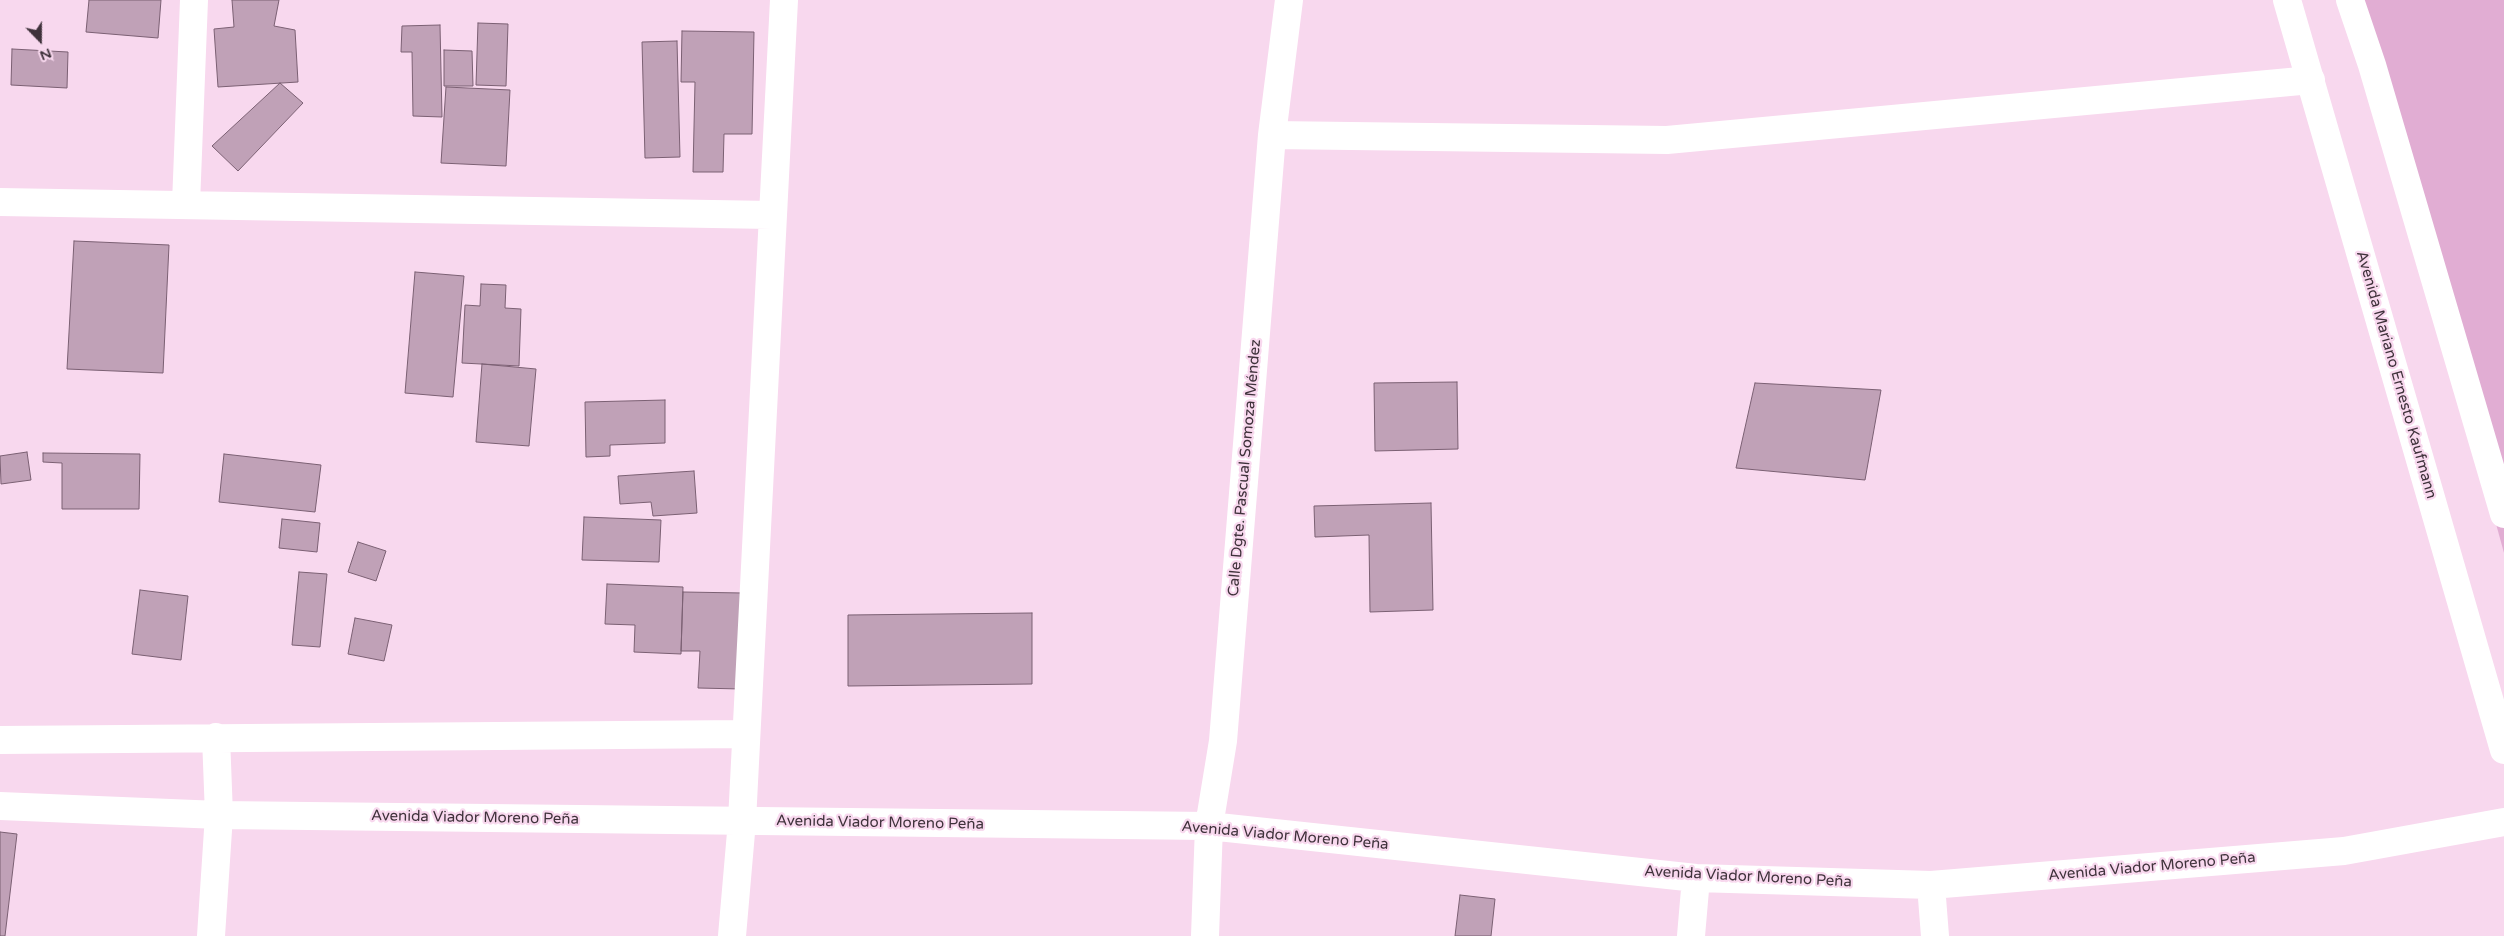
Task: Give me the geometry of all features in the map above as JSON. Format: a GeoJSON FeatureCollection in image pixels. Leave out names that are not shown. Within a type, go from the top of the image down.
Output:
{"type":"FeatureCollection","features":[{"type":"Feature","properties":{"kind":"street"},"geometry":{"type":"LineString","coordinates":[[186,204],[194,0]]}},
{"type":"Feature","properties":{"kind":"street"},"geometry":{"type":"LineString","coordinates":[[732,936],[742,821],[784,0]]}},
{"type":"Feature","properties":{"kind":"street","name":"Calle Dgte. Pascual Somoza Méndez"},"geometry":{"type":"LineString","coordinates":[[1206,936],[1209,826],[1223,741],[1272,135],[1289,0]]}},
{"type":"Feature","properties":{"kind":"street","name":"Avenida Mariano Ernesto Kaufmann"},"geometry":{"type":"LineString","coordinates":[[2287,0],[2504,750]]}},
{"type":"Feature","properties":{"kind":"street"},"geometry":{"type":"LineString","coordinates":[[2350,0],[2372,65],[2504,514]]}},
{"type":"Feature","properties":{"kind":"street"},"geometry":{"type":"LineString","coordinates":[[1272,135],[1667,140],[2311,80]]}},
{"type":"Feature","properties":{"kind":"street"},"geometry":{"type":"LineString","coordinates":[[0,202],[772,215]]}},
{"type":"Feature","properties":{"kind":"street"},"geometry":{"type":"LineString","coordinates":[[0,740],[745,734]]}},
{"type":"Feature","properties":{"kind":"street"},"geometry":{"type":"LineString","coordinates":[[212,936],[219,815],[216,737]]}},
{"type":"Feature","properties":{"kind":"street","name":"Avenida Viador Moreno Peña"},"geometry":{"type":"LineString","coordinates":[[0,806],[219,815],[1209,826],[1696,878],[1930,886],[2344,851],[2504,822]]}},
{"type":"Feature","properties":{"kind":"street"},"geometry":{"type":"LineString","coordinates":[[1691,936],[1696,878]]}},
{"type":"Feature","properties":{"kind":"street"},"geometry":{"type":"LineString","coordinates":[[1930,886],[1935,936]]}},
{"type":"Feature","properties":{"kind":"shaded area"},"geometry":{"type":"Polygon","coordinates":[[[2352,0],[2504,0],[2504,553],[2352,0]]]}},
{"type":"Feature","properties":{"kind":"building"},"geometry":{"type":"Polygon","coordinates":[[[89,0],[161,0],[158,38],[86,32],[89,0]]]}},
{"type":"Feature","properties":{"kind":"building"},"geometry":{"type":"Polygon","coordinates":[[[232,0],[279,0],[274,26],[295,30],[298,82],[218,87],[214,29],[234,27],[232,0]]]}},
{"type":"Feature","properties":{"kind":"building"},"geometry":{"type":"Polygon","coordinates":[[[478,23],[508,24],[506,86],[476,85],[478,23]]]}},
{"type":"Feature","properties":{"kind":"building"},"geometry":{"type":"Polygon","coordinates":[[[440,25],[442,117],[413,116],[412,52],[401,52],[402,26],[440,25]]]}},
{"type":"Feature","properties":{"kind":"building"},"geometry":{"type":"Polygon","coordinates":[[[682,31],[754,32],[752,134],[724,134],[723,172],[693,172],[695,82],[681,82],[682,31]]]}},
{"type":"Feature","properties":{"kind":"building"},"geometry":{"type":"Polygon","coordinates":[[[677,41],[680,157],[645,158],[642,42],[677,41]]]}},
{"type":"Feature","properties":{"kind":"building"},"geometry":{"type":"Polygon","coordinates":[[[12,49],[68,52],[67,88],[11,85],[12,49]]]}},
{"type":"Feature","properties":{"kind":"building"},"geometry":{"type":"Polygon","coordinates":[[[444,50],[472,51],[473,86],[444,86],[444,50]]]}},
{"type":"Feature","properties":{"kind":"building"},"geometry":{"type":"Polygon","coordinates":[[[280,83],[303,103],[238,171],[212,146],[280,83]]]}},
{"type":"Feature","properties":{"kind":"building"},"geometry":{"type":"Polygon","coordinates":[[[446,87],[510,90],[506,166],[441,163],[446,87]]]}},
{"type":"Feature","properties":{"kind":"building"},"geometry":{"type":"Polygon","coordinates":[[[74,241],[169,245],[163,373],[67,369],[74,241]]]}},
{"type":"Feature","properties":{"kind":"building"},"geometry":{"type":"Polygon","coordinates":[[[415,272],[464,276],[453,397],[405,393],[415,272]]]}},
{"type":"Feature","properties":{"kind":"building"},"geometry":{"type":"Polygon","coordinates":[[[481,284],[506,285],[505,308],[521,309],[519,366],[462,363],[465,305],[480,306],[481,284]]]}},
{"type":"Feature","properties":{"kind":"building"},"geometry":{"type":"Polygon","coordinates":[[[482,364],[536,369],[529,446],[476,442],[482,364]]]}},
{"type":"Feature","properties":{"kind":"building"},"geometry":{"type":"Polygon","coordinates":[[[1457,382],[1458,449],[1375,451],[1374,383],[1457,382]]]}},
{"type":"Feature","properties":{"kind":"building"},"geometry":{"type":"Polygon","coordinates":[[[1755,383],[1881,390],[1865,480],[1736,468],[1755,383]]]}},
{"type":"Feature","properties":{"kind":"building"},"geometry":{"type":"Polygon","coordinates":[[[665,400],[665,443],[610,445],[610,456],[586,457],[585,402],[665,400]]]}},
{"type":"Feature","properties":{"kind":"building"},"geometry":{"type":"Polygon","coordinates":[[[27,452],[31,480],[1,484],[0,456],[27,452]]]}},
{"type":"Feature","properties":{"kind":"building"},"geometry":{"type":"Polygon","coordinates":[[[43,453],[140,454],[139,509],[62,509],[62,463],[43,462],[43,453]]]}},
{"type":"Feature","properties":{"kind":"building"},"geometry":{"type":"Polygon","coordinates":[[[224,454],[321,465],[315,512],[219,502],[224,454]]]}},
{"type":"Feature","properties":{"kind":"building"},"geometry":{"type":"Polygon","coordinates":[[[694,471],[697,513],[653,516],[651,502],[620,504],[618,476],[694,471]]]}},
{"type":"Feature","properties":{"kind":"building"},"geometry":{"type":"Polygon","coordinates":[[[1431,503],[1433,610],[1370,612],[1369,535],[1315,537],[1314,506],[1431,503]]]}},
{"type":"Feature","properties":{"kind":"building"},"geometry":{"type":"Polygon","coordinates":[[[584,517],[661,520],[659,562],[582,560],[584,517]]]}},
{"type":"Feature","properties":{"kind":"building"},"geometry":{"type":"Polygon","coordinates":[[[282,519],[320,523],[317,552],[279,548],[282,519]]]}},
{"type":"Feature","properties":{"kind":"building"},"geometry":{"type":"Polygon","coordinates":[[[358,542],[386,551],[376,581],[348,572],[358,542]]]}},
{"type":"Feature","properties":{"kind":"building"},"geometry":{"type":"Polygon","coordinates":[[[299,572],[327,574],[320,647],[292,645],[299,572]]]}},
{"type":"Feature","properties":{"kind":"building"},"geometry":{"type":"Polygon","coordinates":[[[607,584],[683,587],[681,654],[634,652],[635,625],[605,624],[607,584]]]}},
{"type":"Feature","properties":{"kind":"building"},"geometry":{"type":"Polygon","coordinates":[[[140,590],[188,596],[181,660],[132,654],[140,590]]]}},
{"type":"Feature","properties":{"kind":"building"},"geometry":{"type":"Polygon","coordinates":[[[683,592],[743,593],[741,689],[698,688],[700,651],[681,651],[683,592]]]}},
{"type":"Feature","properties":{"kind":"building"},"geometry":{"type":"Polygon","coordinates":[[[1032,613],[1032,684],[848,686],[848,615],[1032,613]]]}},
{"type":"Feature","properties":{"kind":"building"},"geometry":{"type":"Polygon","coordinates":[[[355,618],[392,625],[384,661],[348,654],[355,618]]]}},
{"type":"Feature","properties":{"kind":"building"},"geometry":{"type":"Polygon","coordinates":[[[0,832],[17,834],[5,936],[0,936],[0,832]]]}},
{"type":"Feature","properties":{"kind":"building"},"geometry":{"type":"Polygon","coordinates":[[[1460,895],[1495,899],[1491,936],[1455,936],[1460,895]]]}}]}
